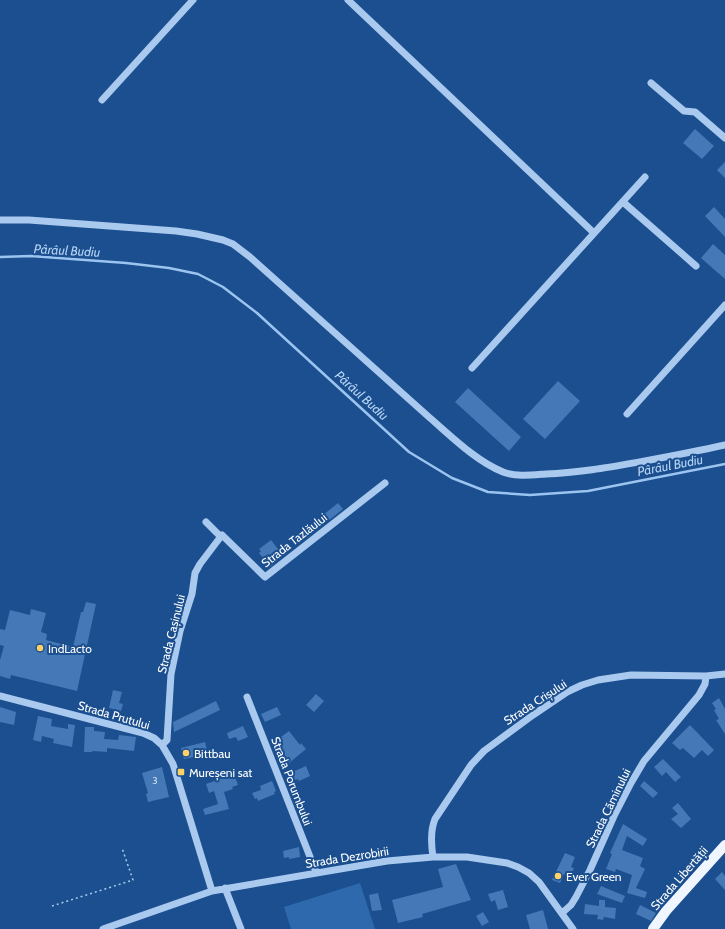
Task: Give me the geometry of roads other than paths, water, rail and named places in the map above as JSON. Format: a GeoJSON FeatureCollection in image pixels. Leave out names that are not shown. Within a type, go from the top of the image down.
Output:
{"type":"FeatureCollection","features":[{"type":"Feature","properties":{"kind":"main road","name":"Strada Libertății"},"geometry":{"type":"LineString","coordinates":[[653,929],[666,911],[725,845]]}},
{"type":"Feature","properties":{"kind":"street"},"geometry":{"type":"LineString","coordinates":[[102,100],[193,0]]}},
{"type":"Feature","properties":{"kind":"street"},"geometry":{"type":"LineString","coordinates":[[348,0],[594,233]]}},
{"type":"Feature","properties":{"kind":"street"},"geometry":{"type":"LineString","coordinates":[[651,82],[684,112],[695,112],[725,138]]}},
{"type":"Feature","properties":{"kind":"street"},"geometry":{"type":"LineString","coordinates":[[472,368],[645,177]]}},
{"type":"Feature","properties":{"kind":"street"},"geometry":{"type":"LineString","coordinates":[[623,202],[696,266]]}},
{"type":"Feature","properties":{"kind":"street"},"geometry":{"type":"LineString","coordinates":[[0,220],[29,220],[176,231],[217,238],[233,244],[256,262],[459,443],[486,463],[504,472],[519,475],[577,473],[606,469],[725,445]]}},
{"type":"Feature","properties":{"kind":"street"},"geometry":{"type":"LineString","coordinates":[[627,414],[725,305]]}},
{"type":"Feature","properties":{"kind":"street","name":"Strada Tazlăului"},"geometry":{"type":"LineString","coordinates":[[221,535],[265,578],[385,483]]}},
{"type":"Feature","properties":{"kind":"street"},"geometry":{"type":"LineString","coordinates":[[206,522],[221,535]]}},
{"type":"Feature","properties":{"kind":"street","name":"Strada Cașinului"},"geometry":{"type":"LineString","coordinates":[[162,745],[166,740],[171,674],[180,631],[192,594],[196,573],[200,564],[221,535]]}},
{"type":"Feature","properties":{"kind":"street","name":"Strada Crișului"},"geometry":{"type":"LineString","coordinates":[[433,857],[432,827],[435,819],[471,764],[498,740],[567,692],[598,680],[631,674],[706,676],[725,674]]}},
{"type":"Feature","properties":{"kind":"street","name":"Strada Căminului"},"geometry":{"type":"LineString","coordinates":[[562,913],[572,905],[590,870],[614,816],[644,761],[699,695],[705,684],[706,676]]}},
{"type":"Feature","properties":{"kind":"street","name":"Strada Prutului"},"geometry":{"type":"LineString","coordinates":[[0,696],[143,733],[154,738],[162,745],[173,764],[212,891]]}},
{"type":"Feature","properties":{"kind":"street","name":"Strada Porumbului"},"geometry":{"type":"LineString","coordinates":[[247,697],[316,872]]}},
{"type":"Feature","properties":{"kind":"street","name":"Strada Dezrobirii"},"geometry":{"type":"LineString","coordinates":[[103,929],[212,891],[225,888],[387,861],[433,857],[467,857],[507,863],[529,873],[539,882],[573,929]]}},
{"type":"Feature","properties":{"kind":"street"},"geometry":{"type":"LineString","coordinates":[[225,888],[241,929]]}},
{"type":"Feature","properties":{"kind":"waterway","name":"Pârâul Budiu"},"geometry":{"type":"LineString","coordinates":[[0,257],[31,256],[126,263],[169,268],[198,274],[223,287],[257,313],[409,452],[452,478],[488,492],[530,495],[588,491],[725,464]]}},
{"type":"Feature","properties":{"kind":"place","name":"IndLacto"},"geometry":{"type":"Point","coordinates":[40,648]}},
{"type":"Feature","properties":{"kind":"place","name":"Bittbau"},"geometry":{"type":"Point","coordinates":[186,753]}},
{"type":"Feature","properties":{"kind":"place","name":"Mureșeni sat"},"geometry":{"type":"Point","coordinates":[181,772]}},
{"type":"Feature","properties":{"kind":"place","name":"Ever Green"},"geometry":{"type":"Point","coordinates":[558,876]}}]}
